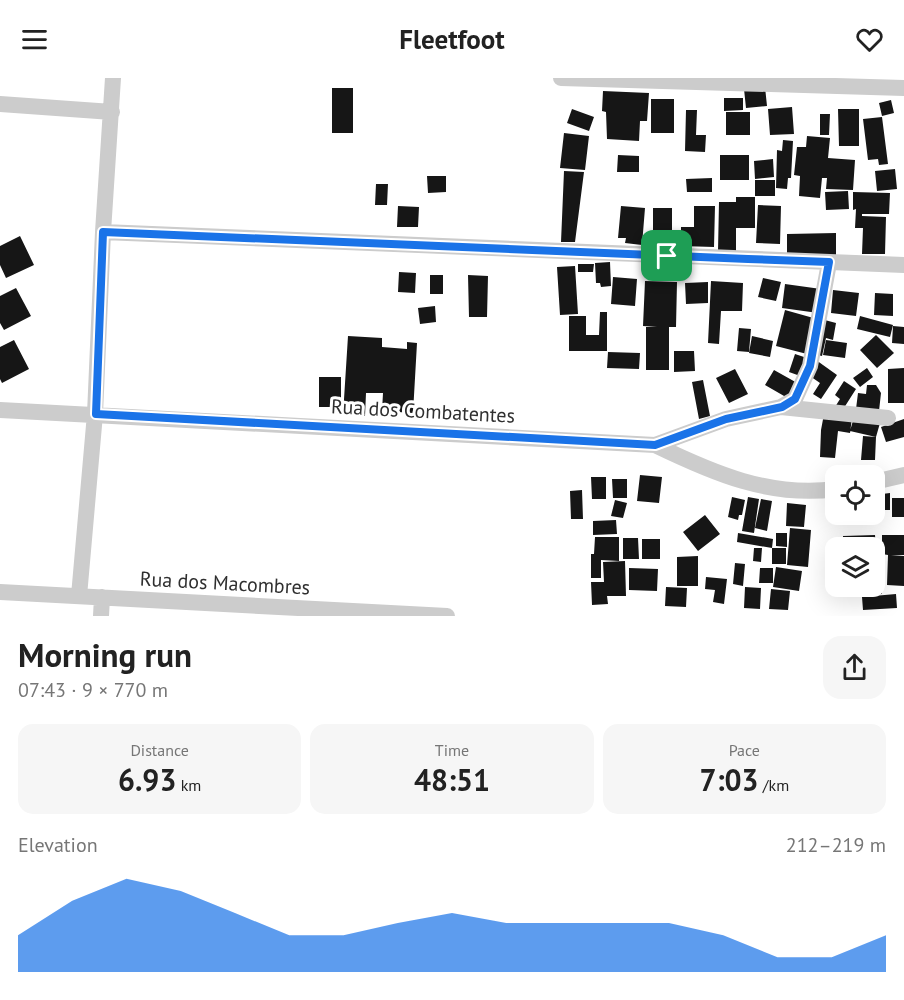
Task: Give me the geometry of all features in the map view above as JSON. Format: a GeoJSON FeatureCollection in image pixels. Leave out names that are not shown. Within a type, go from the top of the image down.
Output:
{"type":"FeatureCollection","features":[{"type":"Feature","properties":{"kind":"street"},"geometry":{"type":"LineString","coordinates":[[79,596],[96,414],[103,232],[113,78]]}},
{"type":"Feature","properties":{"kind":"street"},"geometry":{"type":"LineString","coordinates":[[561,78],[904,88]]}},
{"type":"Feature","properties":{"kind":"street"},"geometry":{"type":"LineString","coordinates":[[0,105],[112,112]]}},
{"type":"Feature","properties":{"kind":"street"},"geometry":{"type":"LineString","coordinates":[[103,232],[904,265]]}},
{"type":"Feature","properties":{"kind":"street"},"geometry":{"type":"LineString","coordinates":[[782,407],[795,399],[810,366],[829,262]]}},
{"type":"Feature","properties":{"kind":"street"},"geometry":{"type":"LineString","coordinates":[[655,445],[732,417],[782,407],[888,418]]}},
{"type":"Feature","properties":{"kind":"street","name":"Rua dos Combatentes"},"geometry":{"type":"LineString","coordinates":[[0,410],[655,445],[705,469],[760,486],[794,492],[825,490]]}},
{"type":"Feature","properties":{"kind":"street"},"geometry":{"type":"LineString","coordinates":[[885,480],[904,476]]}},
{"type":"Feature","properties":{"kind":"street","name":"Rua dos Macombres"},"geometry":{"type":"LineString","coordinates":[[0,592],[447,616]]}},
{"type":"Feature","properties":{"kind":"street"},"geometry":{"type":"LineString","coordinates":[[101,616],[102,597]]}},
{"type":"Feature","properties":{"kind":"building"},"geometry":{"type":"Polygon","coordinates":[[[765,87],[767,106],[746,108],[744,89],[765,87]]]}},
{"type":"Feature","properties":{"kind":"building"},"geometry":{"type":"Polygon","coordinates":[[[332,88],[353,88],[353,133],[332,133],[332,88]]]}},
{"type":"Feature","properties":{"kind":"building"},"geometry":{"type":"Polygon","coordinates":[[[603,91],[649,93],[647,121],[640,121],[639,141],[607,139],[606,112],[602,111],[603,91]]]}},
{"type":"Feature","properties":{"kind":"building"},"geometry":{"type":"Polygon","coordinates":[[[724,98],[743,98],[743,110],[724,111],[724,98]]]}},
{"type":"Feature","properties":{"kind":"building"},"geometry":{"type":"Polygon","coordinates":[[[651,99],[674,99],[674,133],[651,133],[651,99]]]}},
{"type":"Feature","properties":{"kind":"building"},"geometry":{"type":"Polygon","coordinates":[[[891,100],[894,113],[882,116],[879,103],[891,100]]]}},
{"type":"Feature","properties":{"kind":"building"},"geometry":{"type":"Polygon","coordinates":[[[792,107],[794,134],[770,135],[768,109],[792,107]]]}},
{"type":"Feature","properties":{"kind":"building"},"geometry":{"type":"Polygon","coordinates":[[[572,109],[594,117],[589,131],[567,123],[572,109]]]}},
{"type":"Feature","properties":{"kind":"building"},"geometry":{"type":"Polygon","coordinates":[[[838,109],[859,109],[859,146],[839,146],[838,109]]]}},
{"type":"Feature","properties":{"kind":"building"},"geometry":{"type":"Polygon","coordinates":[[[686,110],[697,110],[696,135],[706,135],[705,152],[685,151],[686,110]]]}},
{"type":"Feature","properties":{"kind":"building"},"geometry":{"type":"Polygon","coordinates":[[[726,112],[750,112],[750,135],[726,135],[726,112]]]}},
{"type":"Feature","properties":{"kind":"building"},"geometry":{"type":"Polygon","coordinates":[[[820,114],[830,114],[829,135],[820,135],[820,114]]]}},
{"type":"Feature","properties":{"kind":"building"},"geometry":{"type":"Polygon","coordinates":[[[882,117],[888,164],[879,165],[878,159],[868,160],[863,119],[882,117]]]}},
{"type":"Feature","properties":{"kind":"building"},"geometry":{"type":"Polygon","coordinates":[[[564,133],[589,136],[585,170],[560,168],[564,133]]]}},
{"type":"Feature","properties":{"kind":"building"},"geometry":{"type":"Polygon","coordinates":[[[807,136],[830,138],[828,158],[855,160],[853,190],[826,189],[827,178],[822,178],[820,198],[799,196],[800,176],[794,175],[797,147],[806,147],[807,136]]]}},
{"type":"Feature","properties":{"kind":"building"},"geometry":{"type":"Polygon","coordinates":[[[783,140],[793,141],[791,178],[788,178],[787,189],[776,188],[777,150],[782,151],[783,140]]]}},
{"type":"Feature","properties":{"kind":"building"},"geometry":{"type":"Polygon","coordinates":[[[618,155],[639,156],[639,172],[617,172],[618,155]]]}},
{"type":"Feature","properties":{"kind":"building"},"geometry":{"type":"Polygon","coordinates":[[[720,155],[749,155],[749,180],[720,180],[720,155]]]}},
{"type":"Feature","properties":{"kind":"building"},"geometry":{"type":"Polygon","coordinates":[[[773,159],[774,177],[755,179],[754,161],[773,159]]]}},
{"type":"Feature","properties":{"kind":"building"},"geometry":{"type":"Polygon","coordinates":[[[895,169],[897,189],[877,191],[875,171],[895,169]]]}},
{"type":"Feature","properties":{"kind":"building"},"geometry":{"type":"Polygon","coordinates":[[[564,171],[584,172],[575,242],[561,242],[564,171]]]}},
{"type":"Feature","properties":{"kind":"building"},"geometry":{"type":"Polygon","coordinates":[[[427,176],[446,176],[446,192],[428,193],[427,176]]]}},
{"type":"Feature","properties":{"kind":"building"},"geometry":{"type":"Polygon","coordinates":[[[712,178],[712,192],[687,192],[686,179],[712,178]]]}},
{"type":"Feature","properties":{"kind":"building"},"geometry":{"type":"Polygon","coordinates":[[[755,180],[775,180],[775,196],[755,196],[755,180]]]}},
{"type":"Feature","properties":{"kind":"building"},"geometry":{"type":"Polygon","coordinates":[[[376,184],[388,184],[387,205],[375,205],[376,184]]]}},
{"type":"Feature","properties":{"kind":"building"},"geometry":{"type":"Polygon","coordinates":[[[848,191],[849,209],[826,210],[825,192],[848,191]]]}},
{"type":"Feature","properties":{"kind":"building"},"geometry":{"type":"Polygon","coordinates":[[[853,192],[890,193],[889,214],[862,214],[862,216],[886,217],[885,254],[862,254],[863,228],[855,228],[856,209],[853,210],[853,192]]]}},
{"type":"Feature","properties":{"kind":"building"},"geometry":{"type":"Polygon","coordinates":[[[736,197],[755,197],[755,228],[736,228],[736,252],[718,251],[719,202],[736,202],[736,197]]]}},
{"type":"Feature","properties":{"kind":"building"},"geometry":{"type":"Polygon","coordinates":[[[758,205],[781,206],[780,244],[756,243],[758,205]]]}},
{"type":"Feature","properties":{"kind":"building"},"geometry":{"type":"Polygon","coordinates":[[[398,206],[419,207],[418,227],[397,227],[398,206]]]}},
{"type":"Feature","properties":{"kind":"building"},"geometry":{"type":"Polygon","coordinates":[[[621,206],[645,208],[642,245],[625,243],[626,238],[618,238],[621,206]]]}},
{"type":"Feature","properties":{"kind":"building"},"geometry":{"type":"Polygon","coordinates":[[[694,206],[715,206],[714,247],[681,246],[681,227],[694,227],[694,206]]]}},
{"type":"Feature","properties":{"kind":"building"},"geometry":{"type":"Polygon","coordinates":[[[653,208],[672,208],[672,244],[653,244],[653,208]]]}},
{"type":"Feature","properties":{"kind":"building"},"geometry":{"type":"Polygon","coordinates":[[[836,233],[836,256],[787,256],[787,234],[836,233]]]}},
{"type":"Feature","properties":{"kind":"building"},"geometry":{"type":"Polygon","coordinates":[[[20,236],[34,265],[6,278],[0,265],[0,246],[20,236]]]}},
{"type":"Feature","properties":{"kind":"building"},"geometry":{"type":"Polygon","coordinates":[[[610,262],[611,286],[601,287],[600,283],[596,283],[595,263],[610,262]]]}},
{"type":"Feature","properties":{"kind":"building"},"geometry":{"type":"Polygon","coordinates":[[[578,264],[594,264],[593,272],[578,272],[578,264]]]}},
{"type":"Feature","properties":{"kind":"building"},"geometry":{"type":"Polygon","coordinates":[[[575,266],[578,314],[560,315],[557,267],[575,266]]]}},
{"type":"Feature","properties":{"kind":"building"},"geometry":{"type":"Polygon","coordinates":[[[399,272],[416,273],[415,293],[398,292],[399,272]]]}},
{"type":"Feature","properties":{"kind":"building"},"geometry":{"type":"Polygon","coordinates":[[[430,275],[443,275],[443,294],[430,294],[430,275]]]}},
{"type":"Feature","properties":{"kind":"building"},"geometry":{"type":"Polygon","coordinates":[[[468,275],[488,276],[487,317],[469,317],[468,275]]]}},
{"type":"Feature","properties":{"kind":"building"},"geometry":{"type":"Polygon","coordinates":[[[613,277],[637,279],[635,306],[611,304],[613,277]]]}},
{"type":"Feature","properties":{"kind":"building"},"geometry":{"type":"Polygon","coordinates":[[[763,278],[781,282],[776,301],[758,297],[763,278]]]}},
{"type":"Feature","properties":{"kind":"building"},"geometry":{"type":"Polygon","coordinates":[[[645,281],[677,282],[676,327],[669,327],[669,370],[646,370],[646,327],[657,327],[643,326],[645,281]]]}},
{"type":"Feature","properties":{"kind":"building"},"geometry":{"type":"Polygon","coordinates":[[[711,281],[743,283],[742,311],[721,311],[719,344],[708,343],[711,281]]]}},
{"type":"Feature","properties":{"kind":"building"},"geometry":{"type":"Polygon","coordinates":[[[708,282],[708,303],[686,304],[685,283],[708,282]]]}},
{"type":"Feature","properties":{"kind":"building"},"geometry":{"type":"Polygon","coordinates":[[[785,284],[821,289],[818,313],[782,308],[785,284]]]}},
{"type":"Feature","properties":{"kind":"building"},"geometry":{"type":"Polygon","coordinates":[[[16,288],[31,316],[4,330],[0,323],[0,296],[16,288]]]}},
{"type":"Feature","properties":{"kind":"building"},"geometry":{"type":"Polygon","coordinates":[[[833,290],[859,293],[856,316],[831,313],[833,290]]]}},
{"type":"Feature","properties":{"kind":"building"},"geometry":{"type":"Polygon","coordinates":[[[875,293],[893,294],[893,316],[874,315],[875,293]]]}},
{"type":"Feature","properties":{"kind":"building"},"geometry":{"type":"Polygon","coordinates":[[[435,306],[436,322],[420,324],[418,308],[435,306]]]}},
{"type":"Feature","properties":{"kind":"building"},"geometry":{"type":"Polygon","coordinates":[[[785,310],[817,319],[807,354],[776,346],[785,310]]]}},
{"type":"Feature","properties":{"kind":"building"},"geometry":{"type":"Polygon","coordinates":[[[600,312],[607,312],[607,351],[569,351],[569,316],[586,316],[586,335],[599,335],[600,312]]]}},
{"type":"Feature","properties":{"kind":"building"},"geometry":{"type":"Polygon","coordinates":[[[860,316],[893,325],[890,337],[857,329],[860,316]]]}},
{"type":"Feature","properties":{"kind":"building"},"geometry":{"type":"Polygon","coordinates":[[[821,319],[836,323],[833,340],[826,338],[822,356],[814,354],[821,319]]]}},
{"type":"Feature","properties":{"kind":"building"},"geometry":{"type":"Polygon","coordinates":[[[893,326],[904,327],[904,344],[892,343],[893,326]]]}},
{"type":"Feature","properties":{"kind":"building"},"geometry":{"type":"Polygon","coordinates":[[[739,328],[751,329],[749,352],[737,351],[739,328]]]}},
{"type":"Feature","properties":{"kind":"building"},"geometry":{"type":"Polygon","coordinates":[[[876,335],[894,353],[877,368],[860,350],[876,335]]]}},
{"type":"Feature","properties":{"kind":"building"},"geometry":{"type":"Polygon","coordinates":[[[348,336],[382,338],[382,347],[407,349],[407,342],[417,343],[413,413],[382,411],[383,393],[366,393],[365,416],[343,415],[348,336]]]}},
{"type":"Feature","properties":{"kind":"building"},"geometry":{"type":"Polygon","coordinates":[[[752,336],[773,341],[770,357],[749,353],[752,336]]]}},
{"type":"Feature","properties":{"kind":"building"},"geometry":{"type":"Polygon","coordinates":[[[14,340],[29,369],[2,383],[0,347],[14,340]]]}},
{"type":"Feature","properties":{"kind":"building"},"geometry":{"type":"Polygon","coordinates":[[[826,340],[847,343],[845,358],[823,355],[826,340]]]}},
{"type":"Feature","properties":{"kind":"building"},"geometry":{"type":"Polygon","coordinates":[[[674,351],[694,351],[695,371],[674,372],[674,351]]]}},
{"type":"Feature","properties":{"kind":"building"},"geometry":{"type":"Polygon","coordinates":[[[608,352],[640,353],[639,369],[607,368],[608,352]]]}},
{"type":"Feature","properties":{"kind":"building"},"geometry":{"type":"Polygon","coordinates":[[[795,354],[810,359],[803,377],[789,372],[795,354]]]}},
{"type":"Feature","properties":{"kind":"building"},"geometry":{"type":"Polygon","coordinates":[[[816,360],[837,375],[821,399],[813,394],[820,383],[807,374],[816,360]]]}},
{"type":"Feature","properties":{"kind":"building"},"geometry":{"type":"Polygon","coordinates":[[[867,368],[873,377],[860,387],[853,378],[867,368]]]}},
{"type":"Feature","properties":{"kind":"building"},"geometry":{"type":"Polygon","coordinates":[[[904,368],[904,403],[888,403],[888,369],[904,368]]]}},
{"type":"Feature","properties":{"kind":"building"},"geometry":{"type":"Polygon","coordinates":[[[735,369],[748,394],[729,403],[716,378],[735,369]]]}},
{"type":"Feature","properties":{"kind":"building"},"geometry":{"type":"Polygon","coordinates":[[[774,370],[799,384],[791,400],[765,385],[774,370]]]}},
{"type":"Feature","properties":{"kind":"building"},"geometry":{"type":"Polygon","coordinates":[[[319,377],[341,377],[341,407],[319,407],[319,377]]]}},
{"type":"Feature","properties":{"kind":"building"},"geometry":{"type":"Polygon","coordinates":[[[703,380],[710,416],[699,419],[692,382],[703,380]]]}},
{"type":"Feature","properties":{"kind":"building"},"geometry":{"type":"Polygon","coordinates":[[[844,381],[856,389],[842,411],[835,407],[840,399],[835,395],[844,381]]]}},
{"type":"Feature","properties":{"kind":"building"},"geometry":{"type":"Polygon","coordinates":[[[867,385],[876,385],[881,393],[879,411],[856,409],[858,393],[866,394],[867,385]]]}},
{"type":"Feature","properties":{"kind":"building"},"geometry":{"type":"Polygon","coordinates":[[[824,414],[852,418],[850,433],[838,431],[835,458],[820,457],[824,414]]]}},
{"type":"Feature","properties":{"kind":"building"},"geometry":{"type":"Polygon","coordinates":[[[854,417],[880,423],[876,437],[850,431],[854,417]]]}},
{"type":"Feature","properties":{"kind":"building"},"geometry":{"type":"Polygon","coordinates":[[[904,419],[904,437],[886,442],[881,427],[904,419]]]}},
{"type":"Feature","properties":{"kind":"building"},"geometry":{"type":"Polygon","coordinates":[[[863,436],[876,437],[875,460],[861,460],[863,436]]]}},
{"type":"Feature","properties":{"kind":"building"},"geometry":{"type":"Polygon","coordinates":[[[640,475],[662,477],[659,503],[637,501],[640,475]]]}},
{"type":"Feature","properties":{"kind":"building"},"geometry":{"type":"Polygon","coordinates":[[[591,477],[606,477],[606,499],[592,499],[591,477]]]}},
{"type":"Feature","properties":{"kind":"building"},"geometry":{"type":"Polygon","coordinates":[[[612,479],[627,479],[627,498],[613,498],[612,479]]]}},
{"type":"Feature","properties":{"kind":"building"},"geometry":{"type":"Polygon","coordinates":[[[582,490],[583,519],[571,519],[570,491],[582,490]]]}},
{"type":"Feature","properties":{"kind":"building"},"geometry":{"type":"Polygon","coordinates":[[[890,493],[890,510],[885,510],[885,494],[890,493]]]}},
{"type":"Feature","properties":{"kind":"building"},"geometry":{"type":"Polygon","coordinates":[[[732,497],[745,500],[742,515],[739,515],[738,520],[728,517],[732,497]]]}},
{"type":"Feature","properties":{"kind":"building"},"geometry":{"type":"Polygon","coordinates":[[[748,497],[759,499],[754,533],[742,531],[748,497]]]}},
{"type":"Feature","properties":{"kind":"building"},"geometry":{"type":"Polygon","coordinates":[[[892,498],[904,498],[904,517],[892,517],[892,498]]]}},
{"type":"Feature","properties":{"kind":"building"},"geometry":{"type":"Polygon","coordinates":[[[761,499],[772,501],[767,531],[755,528],[761,499]]]}},
{"type":"Feature","properties":{"kind":"building"},"geometry":{"type":"Polygon","coordinates":[[[615,500],[627,503],[623,518],[611,516],[615,500]]]}},
{"type":"Feature","properties":{"kind":"building"},"geometry":{"type":"Polygon","coordinates":[[[787,503],[806,505],[804,527],[786,526],[787,503]]]}},
{"type":"Feature","properties":{"kind":"building"},"geometry":{"type":"Polygon","coordinates":[[[705,515],[720,534],[698,551],[683,532],[705,515]]]}},
{"type":"Feature","properties":{"kind":"building"},"geometry":{"type":"Polygon","coordinates":[[[616,520],[617,534],[593,535],[593,521],[616,520]]]}},
{"type":"Feature","properties":{"kind":"building"},"geometry":{"type":"Polygon","coordinates":[[[790,528],[811,530],[808,567],[787,565],[790,528]]]}},
{"type":"Feature","properties":{"kind":"building"},"geometry":{"type":"Polygon","coordinates":[[[738,533],[773,539],[772,548],[737,542],[738,533]]]}},
{"type":"Feature","properties":{"kind":"building"},"geometry":{"type":"Polygon","coordinates":[[[776,533],[787,533],[787,547],[776,546],[776,533]]]}},
{"type":"Feature","properties":{"kind":"building"},"geometry":{"type":"Polygon","coordinates":[[[875,535],[875,537],[843,537],[875,535]]]}},
{"type":"Feature","properties":{"kind":"building"},"geometry":{"type":"Polygon","coordinates":[[[882,535],[904,535],[904,555],[891,555],[904,556],[904,586],[887,585],[888,555],[885,554],[885,537],[882,535]]]}},
{"type":"Feature","properties":{"kind":"building"},"geometry":{"type":"Polygon","coordinates":[[[595,537],[619,537],[619,561],[601,560],[601,578],[591,578],[591,554],[594,554],[595,537]]]}},
{"type":"Feature","properties":{"kind":"building"},"geometry":{"type":"Polygon","coordinates":[[[623,538],[638,538],[639,559],[623,559],[623,538]]]}},
{"type":"Feature","properties":{"kind":"building"},"geometry":{"type":"Polygon","coordinates":[[[642,539],[660,539],[660,559],[642,559],[642,539]]]}},
{"type":"Feature","properties":{"kind":"building"},"geometry":{"type":"Polygon","coordinates":[[[754,548],[762,548],[761,562],[753,561],[754,548]]]}},
{"type":"Feature","properties":{"kind":"building"},"geometry":{"type":"Polygon","coordinates":[[[772,548],[786,548],[786,564],[772,564],[772,548]]]}},
{"type":"Feature","properties":{"kind":"building"},"geometry":{"type":"Polygon","coordinates":[[[698,556],[698,586],[677,586],[677,557],[698,556]]]}},
{"type":"Feature","properties":{"kind":"building"},"geometry":{"type":"Polygon","coordinates":[[[625,561],[626,596],[607,596],[608,604],[592,605],[591,582],[604,582],[603,562],[625,561]]]}},
{"type":"Feature","properties":{"kind":"building"},"geometry":{"type":"Polygon","coordinates":[[[735,563],[745,564],[743,586],[733,584],[735,563]]]}},
{"type":"Feature","properties":{"kind":"building"},"geometry":{"type":"Polygon","coordinates":[[[776,567],[802,571],[799,591],[773,587],[776,567]]]}},
{"type":"Feature","properties":{"kind":"building"},"geometry":{"type":"Polygon","coordinates":[[[629,568],[658,569],[657,591],[629,590],[629,568]]]}},
{"type":"Feature","properties":{"kind":"building"},"geometry":{"type":"Polygon","coordinates":[[[760,568],[773,568],[773,583],[759,583],[760,568]]]}},
{"type":"Feature","properties":{"kind":"building"},"geometry":{"type":"Polygon","coordinates":[[[706,577],[727,579],[724,604],[713,602],[715,590],[705,589],[706,577]]]}},
{"type":"Feature","properties":{"kind":"building"},"geometry":{"type":"Polygon","coordinates":[[[666,587],[687,588],[686,607],[665,606],[666,587]]]}},
{"type":"Feature","properties":{"kind":"building"},"geometry":{"type":"Polygon","coordinates":[[[745,587],[761,588],[760,609],[744,608],[745,587]]]}},
{"type":"Feature","properties":{"kind":"building"},"geometry":{"type":"Polygon","coordinates":[[[771,589],[790,591],[788,610],[769,609],[771,589]]]}},
{"type":"Feature","properties":{"kind":"building"},"geometry":{"type":"Polygon","coordinates":[[[896,594],[897,608],[863,610],[862,597],[885,597],[885,595],[896,594]]]}},
{"type":"Feature","properties":{"kind":"route"},"geometry":{"type":"LineString","coordinates":[[103,232],[667,256],[829,262],[810,366],[795,399],[782,407],[726,419],[655,445],[96,414],[103,232]]}}]}
